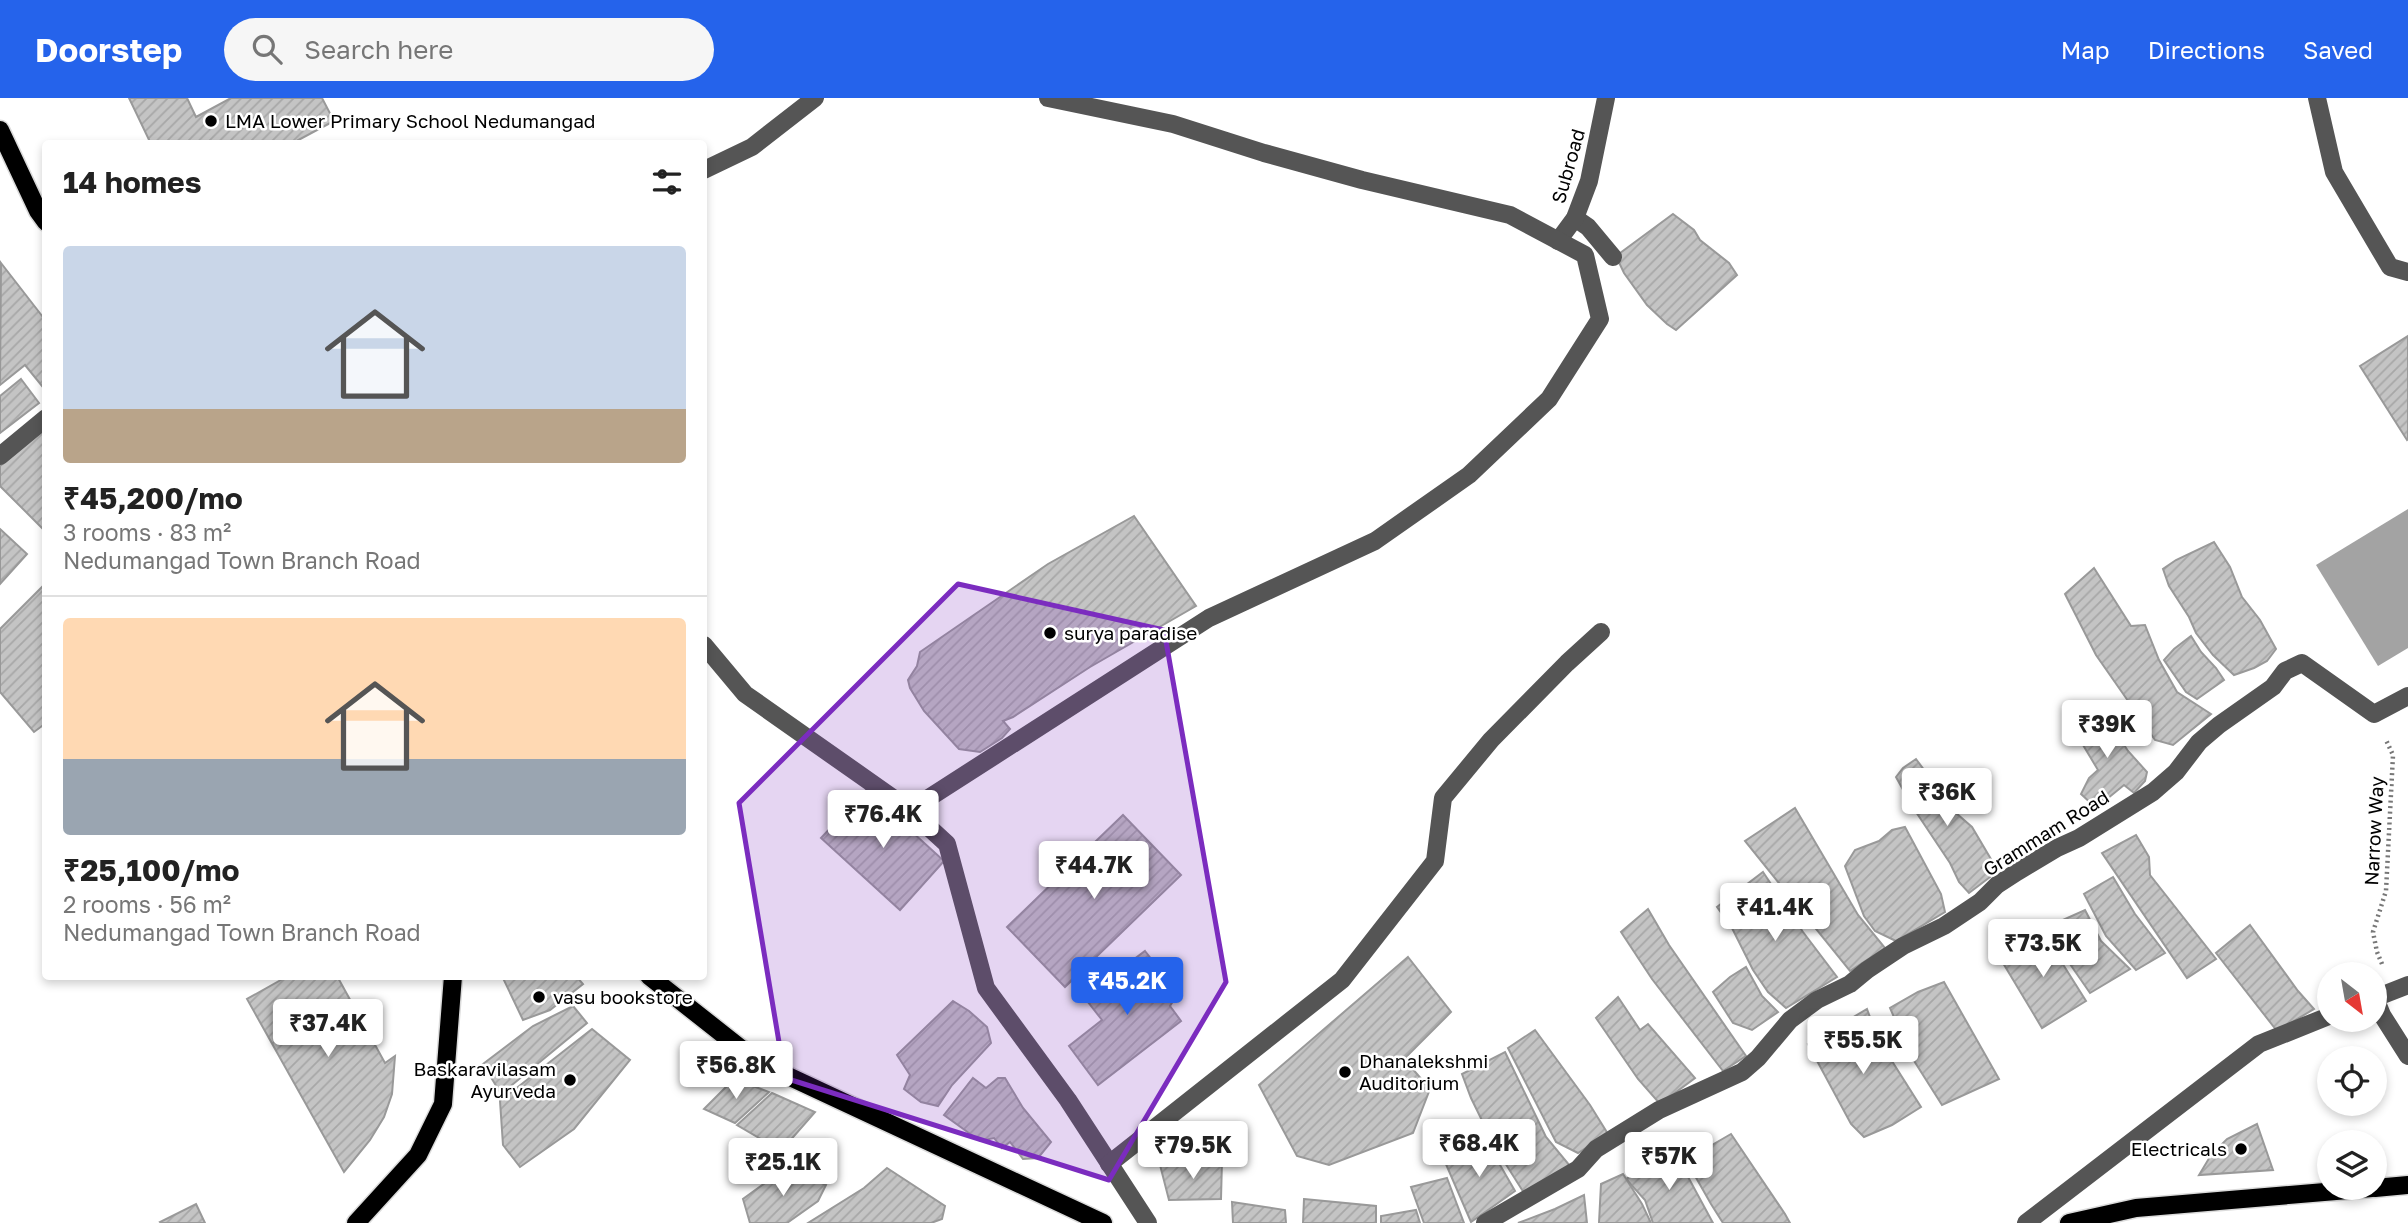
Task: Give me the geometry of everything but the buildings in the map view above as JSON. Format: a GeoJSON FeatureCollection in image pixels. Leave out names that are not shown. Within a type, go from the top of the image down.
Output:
{"type":"FeatureCollection","features":[{"type":"Feature","properties":{"kind":"main road"},"geometry":{"type":"LineString","coordinates":[[0,130],[42,216]]}},
{"type":"Feature","properties":{"kind":"main road"},"geometry":{"type":"LineString","coordinates":[[356,1223],[418,1155],[443,1104],[453,980]]}},
{"type":"Feature","properties":{"kind":"main road"},"geometry":{"type":"LineString","coordinates":[[654,980],[758,1062],[1103,1223]]}},
{"type":"Feature","properties":{"kind":"main road"},"geometry":{"type":"LineString","coordinates":[[2387,1187],[2408,1185]]}},
{"type":"Feature","properties":{"kind":"main road"},"geometry":{"type":"LineString","coordinates":[[2069,1223],[2136,1208],[2317,1193]]}},
{"type":"Feature","properties":{"kind":"street"},"geometry":{"type":"LineString","coordinates":[[707,169],[752,147],[815,98]]}},
{"type":"Feature","properties":{"kind":"street"},"geometry":{"type":"LineString","coordinates":[[910,810],[1209,618],[1375,541],[1469,475],[1549,398],[1600,319],[1585,255],[1510,215],[1325,170],[1173,124],[1048,98]]}},
{"type":"Feature","properties":{"kind":"street","name":"Subroad"},"geometry":{"type":"LineString","coordinates":[[1558,241],[1575,218],[1589,181],[1606,98]]}},
{"type":"Feature","properties":{"kind":"street"},"geometry":{"type":"LineString","coordinates":[[2317,98],[2334,172],[2389,267],[2408,272]]}},
{"type":"Feature","properties":{"kind":"street"},"geometry":{"type":"LineString","coordinates":[[1575,218],[1588,227],[1613,257]]}},
{"type":"Feature","properties":{"kind":"street"},"geometry":{"type":"LineString","coordinates":[[0,456],[42,421]]}},
{"type":"Feature","properties":{"kind":"street"},"geometry":{"type":"LineString","coordinates":[[1109,1164],[1342,980],[1436,862],[1443,798],[1491,740],[1601,632]]}},
{"type":"Feature","properties":{"kind":"street"},"geometry":{"type":"LineString","coordinates":[[707,648],[746,694],[910,810],[947,844],[986,988],[1068,1100],[1148,1223]]}},
{"type":"Feature","properties":{"kind":"street","name":"Grammam Road"},"geometry":{"type":"LineString","coordinates":[[1485,1223],[1578,1169],[1596,1149],[1658,1110],[1742,1072],[1758,1058],[1790,1020],[1817,1000],[1850,984],[1903,946],[1944,926],[2017,872],[2079,838],[2153,792],[2176,772],[2199,742],[2273,687],[2285,671],[2302,663],[2374,714]]}},
{"type":"Feature","properties":{"kind":"street"},"geometry":{"type":"LineString","coordinates":[[2374,714],[2408,696]]}},
{"type":"Feature","properties":{"kind":"street"},"geometry":{"type":"LineString","coordinates":[[2026,1223],[2259,1044],[2317,1021]]}},
{"type":"Feature","properties":{"kind":"street"},"geometry":{"type":"LineString","coordinates":[[2387,1023],[2408,1056]]}},
{"type":"Feature","properties":{"kind":"path","name":"Narrow Way"},"geometry":{"type":"LineString","coordinates":[[2374,714],[2393,755],[2386,891],[2374,932],[2377,952],[2401,988]]}},
{"type":"Feature","properties":{"kind":"highlighted area"},"geometry":{"type":"Polygon","coordinates":[[[958,584],[1164,630],[1226,982],[1109,1180],[785,1078],[739,803],[958,584]]]}},
{"type":"Feature","properties":{"kind":"shaded area"},"geometry":{"type":"Polygon","coordinates":[[[2408,509],[2408,648],[2378,666],[2316,565],[2408,509]]]}},
{"type":"Feature","properties":{"kind":"place","name":"LMA Lower Primary School Nedumangad"},"geometry":{"type":"Point","coordinates":[211,121]}},
{"type":"Feature","properties":{"kind":"place","name":"surya paradise"},"geometry":{"type":"Point","coordinates":[1050,633]}},
{"type":"Feature","properties":{"kind":"place","name":"vasu bookstore"},"geometry":{"type":"Point","coordinates":[539,997]}},
{"type":"Feature","properties":{"kind":"place","name":"Dhanalekshmi Auditorium"},"geometry":{"type":"Point","coordinates":[1345,1072]}},
{"type":"Feature","properties":{"kind":"place","name":"Baskaravilasam Ayurveda"},"geometry":{"type":"Point","coordinates":[570,1080]}},
{"type":"Feature","properties":{"kind":"place","name":"Electricals"},"geometry":{"type":"Point","coordinates":[2241,1149]}}]}
